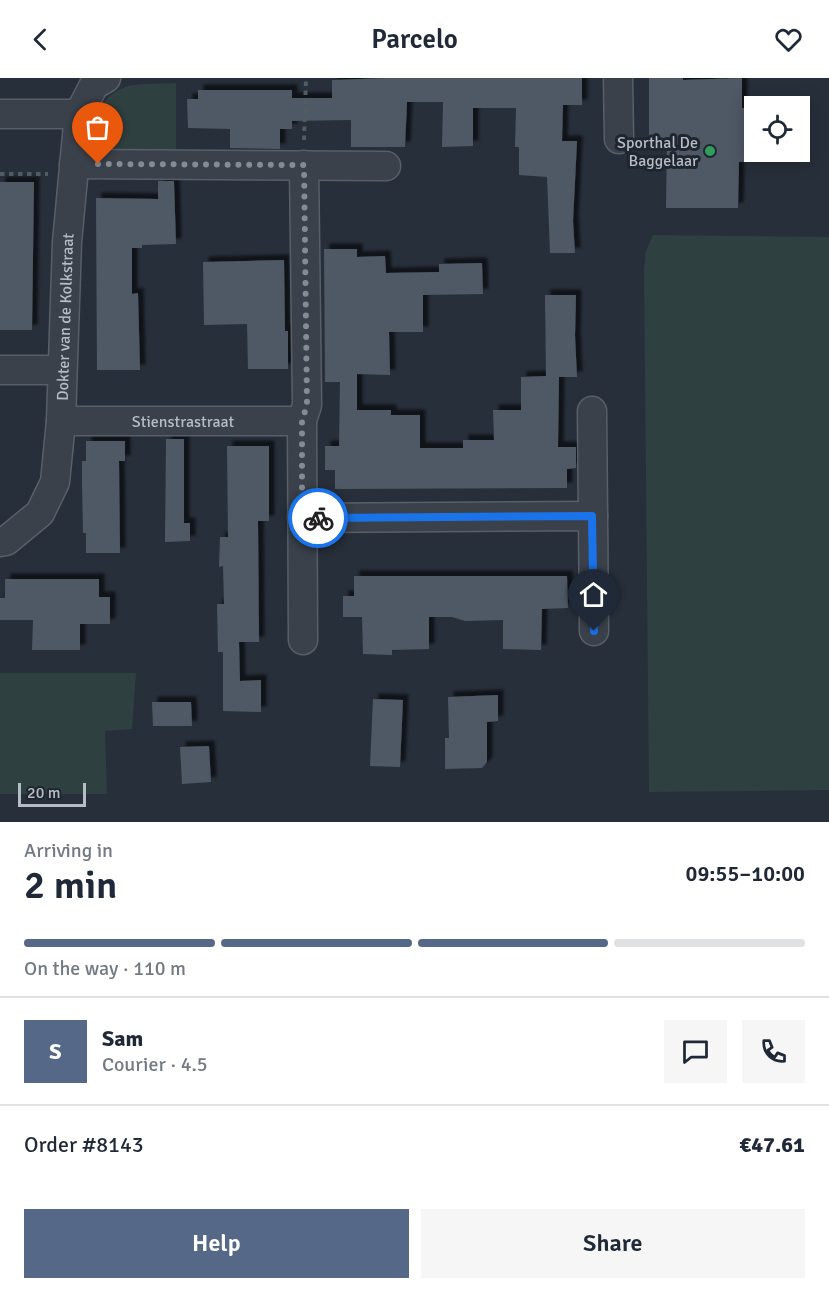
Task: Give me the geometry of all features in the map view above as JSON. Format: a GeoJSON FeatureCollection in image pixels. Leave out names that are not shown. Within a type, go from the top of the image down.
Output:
{"type":"FeatureCollection","features":[{"type":"Feature","properties":{"kind":"street"},"geometry":{"type":"LineString","coordinates":[[618,78],[619,139]]}},
{"type":"Feature","properties":{"kind":"street","name":"Dokter van de Kolkstraat"},"geometry":{"type":"LineString","coordinates":[[0,542],[6,541],[40,513],[55,482],[61,421],[67,242],[73,169],[79,114],[96,80]]}},
{"type":"Feature","properties":{"kind":"street"},"geometry":{"type":"LineString","coordinates":[[0,114],[79,114]]}},
{"type":"Feature","properties":{"kind":"street"},"geometry":{"type":"LineString","coordinates":[[303,640],[302,421],[307,405],[304,165]]}},
{"type":"Feature","properties":{"kind":"street"},"geometry":{"type":"LineString","coordinates":[[73,169],[386,166]]}},
{"type":"Feature","properties":{"kind":"street"},"geometry":{"type":"LineString","coordinates":[[0,370],[62,370]]}},
{"type":"Feature","properties":{"kind":"street"},"geometry":{"type":"LineString","coordinates":[[592,411],[594,631]]}},
{"type":"Feature","properties":{"kind":"street","name":"Stienstrastraat"},"geometry":{"type":"LineString","coordinates":[[61,421],[302,421]]}},
{"type":"Feature","properties":{"kind":"street"},"geometry":{"type":"LineString","coordinates":[[302,518],[592,516]]}},
{"type":"Feature","properties":{"kind":"path"},"geometry":{"type":"LineString","coordinates":[[304,165],[306,78]]}},
{"type":"Feature","properties":{"kind":"path"},"geometry":{"type":"LineString","coordinates":[[0,174],[73,169]]}},
{"type":"Feature","properties":{"kind":"shaded area"},"geometry":{"type":"Polygon","coordinates":[[[176,83],[176,156],[89,154],[95,121],[104,102],[112,95],[133,85],[176,83]]]}},
{"type":"Feature","properties":{"kind":"shaded area"},"geometry":{"type":"Polygon","coordinates":[[[653,235],[829,237],[829,790],[649,792],[644,270],[646,251],[653,235]]]}},
{"type":"Feature","properties":{"kind":"shaded area"},"geometry":{"type":"Polygon","coordinates":[[[0,673],[136,673],[132,729],[105,731],[107,794],[0,794],[0,673]]]}},
{"type":"Feature","properties":{"kind":"building"},"geometry":{"type":"Polygon","coordinates":[[[582,78],[582,105],[563,105],[562,141],[577,141],[573,221],[575,253],[550,253],[547,177],[519,175],[519,147],[515,147],[516,108],[473,108],[473,146],[442,147],[443,102],[407,102],[405,147],[351,147],[351,120],[292,121],[292,129],[280,129],[280,149],[230,148],[230,129],[188,128],[187,99],[198,99],[198,90],[292,90],[292,98],[332,98],[332,80],[582,78]]]}},
{"type":"Feature","properties":{"kind":"building","name":"Sporthal De Baggelaar"},"geometry":{"type":"Polygon","coordinates":[[[649,78],[683,78],[683,80],[742,78],[744,162],[739,162],[738,208],[666,208],[667,140],[649,140],[649,78]]]}},
{"type":"Feature","properties":{"kind":"building"},"geometry":{"type":"Polygon","coordinates":[[[158,181],[174,181],[176,244],[142,245],[142,248],[132,248],[132,294],[138,293],[140,370],[97,370],[96,198],[158,199],[158,181]]]}},
{"type":"Feature","properties":{"kind":"building"},"geometry":{"type":"Polygon","coordinates":[[[0,182],[34,182],[32,330],[0,330],[0,182]]]}},
{"type":"Feature","properties":{"kind":"building"},"geometry":{"type":"Polygon","coordinates":[[[324,249],[357,249],[357,257],[385,256],[386,273],[439,272],[439,264],[482,263],[483,294],[423,295],[423,332],[389,332],[390,375],[357,374],[357,410],[391,410],[391,415],[420,415],[420,448],[463,448],[463,440],[494,440],[493,410],[521,410],[521,377],[546,376],[545,295],[576,295],[577,377],[559,377],[558,447],[576,447],[576,468],[567,469],[567,488],[335,489],[335,470],[325,470],[325,446],[339,446],[340,382],[325,382],[324,249]]]}},
{"type":"Feature","properties":{"kind":"building"},"geometry":{"type":"Polygon","coordinates":[[[284,260],[288,369],[248,369],[247,324],[204,325],[203,262],[284,260]]]}},
{"type":"Feature","properties":{"kind":"building"},"geometry":{"type":"Polygon","coordinates":[[[166,439],[184,439],[184,523],[190,523],[190,541],[165,542],[166,439]]]}},
{"type":"Feature","properties":{"kind":"building"},"geometry":{"type":"Polygon","coordinates":[[[86,441],[125,441],[125,461],[119,461],[120,553],[86,553],[86,533],[83,533],[82,461],[86,461],[86,441]]]}},
{"type":"Feature","properties":{"kind":"building"},"geometry":{"type":"Polygon","coordinates":[[[227,446],[269,446],[269,521],[258,521],[259,642],[239,642],[240,681],[261,680],[261,712],[223,711],[223,652],[218,652],[217,604],[224,604],[223,566],[219,567],[220,537],[228,537],[227,446]]]}},
{"type":"Feature","properties":{"kind":"building"},"geometry":{"type":"Polygon","coordinates":[[[354,576],[567,576],[568,608],[542,609],[541,650],[503,649],[503,620],[465,621],[452,617],[429,617],[429,649],[392,650],[392,655],[363,654],[362,617],[343,617],[343,596],[354,596],[354,576]]]}},
{"type":"Feature","properties":{"kind":"building"},"geometry":{"type":"Polygon","coordinates":[[[5,579],[99,579],[99,597],[110,597],[110,624],[80,624],[80,650],[32,650],[33,620],[0,620],[0,598],[5,598],[5,579]]]}},
{"type":"Feature","properties":{"kind":"building"},"geometry":{"type":"Polygon","coordinates":[[[498,695],[498,721],[487,722],[487,762],[482,768],[445,769],[445,738],[449,738],[448,697],[498,695]]]}},
{"type":"Feature","properties":{"kind":"building"},"geometry":{"type":"Polygon","coordinates":[[[373,699],[403,700],[400,767],[370,766],[373,699]]]}},
{"type":"Feature","properties":{"kind":"building"},"geometry":{"type":"Polygon","coordinates":[[[152,702],[191,702],[192,726],[153,726],[152,702]]]}},
{"type":"Feature","properties":{"kind":"building"},"geometry":{"type":"Polygon","coordinates":[[[209,746],[211,782],[182,784],[180,747],[209,746]]]}},
{"type":"Feature","properties":{"kind":"way so far"},"geometry":{"type":"LineString","coordinates":[[98,164],[304,165],[307,405],[302,421],[302,518],[318,518]]}},
{"type":"Feature","properties":{"kind":"place","name":"Sporthal De Baggelaar"},"geometry":{"type":"Point","coordinates":[710,151]}},
{"type":"Feature","properties":{"kind":"route"},"geometry":{"type":"LineString","coordinates":[[318,518],[592,516],[594,631]]}}]}
